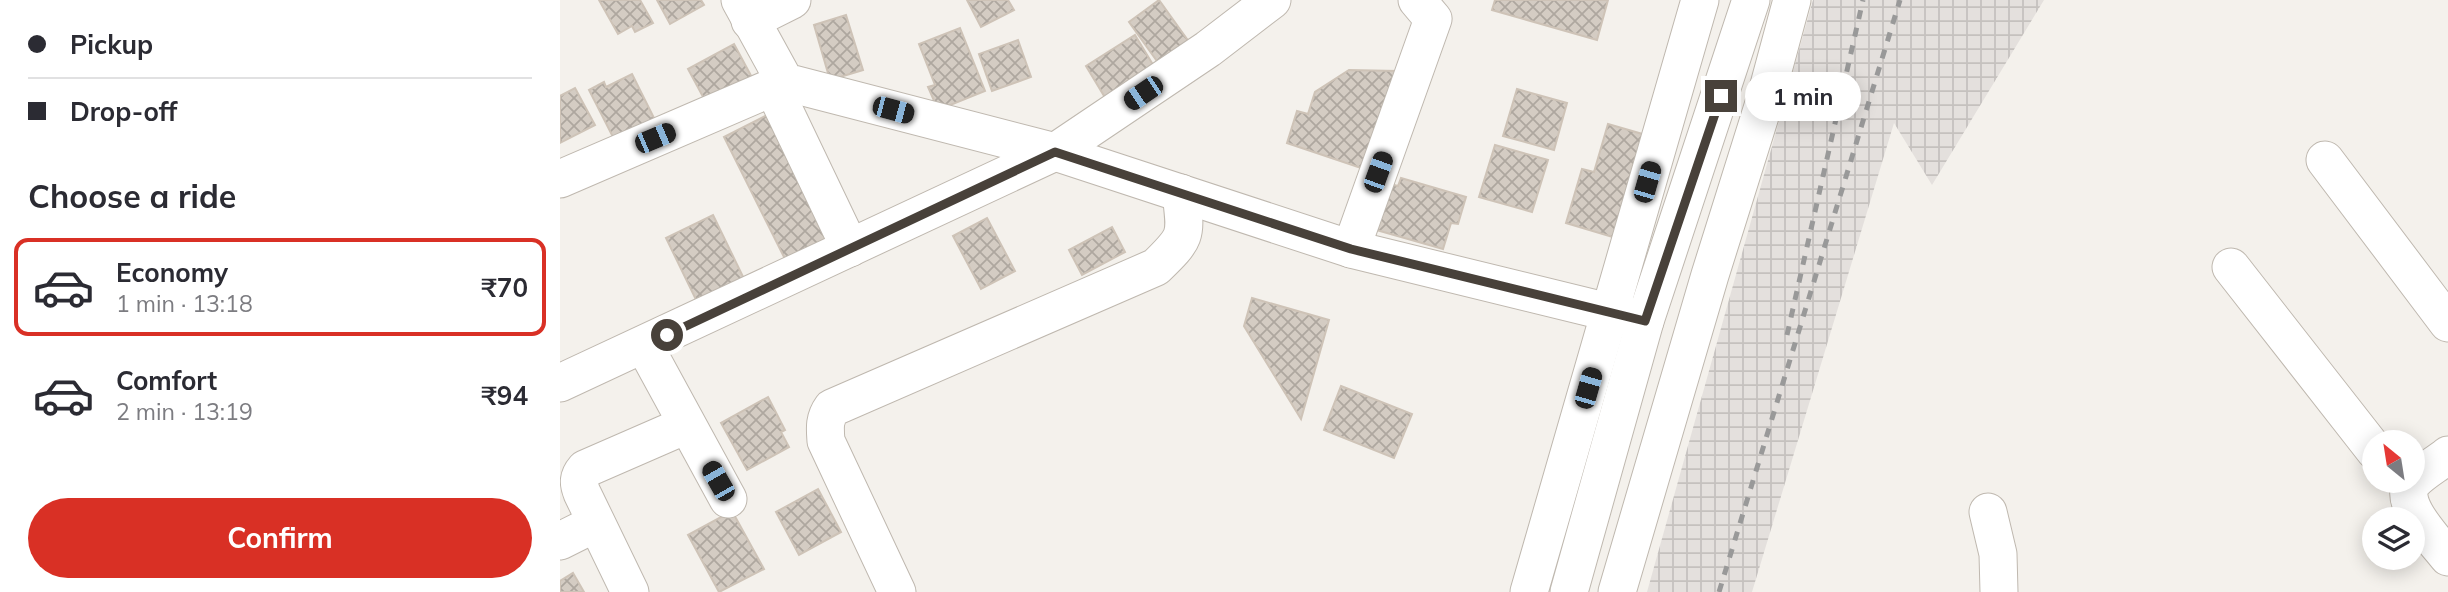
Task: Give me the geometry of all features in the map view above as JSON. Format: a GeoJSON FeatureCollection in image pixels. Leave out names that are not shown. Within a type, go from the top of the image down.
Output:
{"type":"FeatureCollection","features":[{"type":"Feature","properties":{"kind":"street"},"geometry":{"type":"LineString","coordinates":[[792,0],[745,10],[850,248]]}},
{"type":"Feature","properties":{"kind":"street"},"geometry":{"type":"LineString","coordinates":[[560,383],[1055,152],[1215,45],[1272,0]]}},
{"type":"Feature","properties":{"kind":"street"},"geometry":{"type":"LineString","coordinates":[[1351,249],[1433,19],[1417,0]]}},
{"type":"Feature","properties":{"kind":"street"},"geometry":{"type":"LineString","coordinates":[[1530,592],[1700,0]]}},
{"type":"Feature","properties":{"kind":"street"},"geometry":{"type":"LineString","coordinates":[[1569,592],[1645,321],[1751,0]]}},
{"type":"Feature","properties":{"kind":"street"},"geometry":{"type":"LineString","coordinates":[[1617,592],[1710,275],[1765,100],[1791,0]]}},
{"type":"Feature","properties":{"kind":"street"},"geometry":{"type":"LineString","coordinates":[[560,179],[779,85],[1055,152],[1351,249],[1645,321]]}},
{"type":"Feature","properties":{"kind":"street"},"geometry":{"type":"LineString","coordinates":[[2325,160],[2448,323]]}},
{"type":"Feature","properties":{"kind":"street"},"geometry":{"type":"LineString","coordinates":[[897,592],[827,441],[827,415],[832,408],[1156,267],[1176,247],[1185,230],[1181,193]]}},
{"type":"Feature","properties":{"kind":"street"},"geometry":{"type":"LineString","coordinates":[[2231,267],[2362,434]]}},
{"type":"Feature","properties":{"kind":"street"},"geometry":{"type":"LineString","coordinates":[[644,345],[728,499]]}},
{"type":"Feature","properties":{"kind":"street"},"geometry":{"type":"LineString","coordinates":[[630,592],[596,523],[579,483],[580,475],[585,469],[686,425]]}},
{"type":"Feature","properties":{"kind":"street"},"geometry":{"type":"LineString","coordinates":[[2426,472],[2448,455]]}},
{"type":"Feature","properties":{"kind":"street"},"geometry":{"type":"LineString","coordinates":[[2405,494],[2412,510],[2448,557]]}},
{"type":"Feature","properties":{"kind":"street"},"geometry":{"type":"LineString","coordinates":[[1988,512],[1998,554],[1999,592]]}},
{"type":"Feature","properties":{"kind":"street"},"geometry":{"type":"LineString","coordinates":[[560,541],[596,523]]}},
{"type":"Feature","properties":{"kind":"shaded area"},"geometry":{"type":"Polygon","coordinates":[[[1813,0],[2044,0],[1932,185],[1894,123],[1752,592],[1647,592],[1813,0]]]}},
{"type":"Feature","properties":{"kind":"building"},"geometry":{"type":"Polygon","coordinates":[[[599,0],[640,0],[653,23],[635,32],[632,26],[618,34],[599,0]]]}},
{"type":"Feature","properties":{"kind":"building"},"geometry":{"type":"Polygon","coordinates":[[[657,0],[701,0],[704,5],[670,24],[657,0]]]}},
{"type":"Feature","properties":{"kind":"building"},"geometry":{"type":"Polygon","coordinates":[[[967,0],[1008,0],[1014,10],[981,27],[967,0]]]}},
{"type":"Feature","properties":{"kind":"building"},"geometry":{"type":"Polygon","coordinates":[[[1159,0],[1192,46],[1162,68],[1129,22],[1159,0]]]}},
{"type":"Feature","properties":{"kind":"building"},"geometry":{"type":"Polygon","coordinates":[[[1495,0],[1608,0],[1597,40],[1492,10],[1495,0]]]}},
{"type":"Feature","properties":{"kind":"building"},"geometry":{"type":"Polygon","coordinates":[[[846,15],[863,70],[830,80],[814,25],[846,15]]]}},
{"type":"Feature","properties":{"kind":"building"},"geometry":{"type":"Polygon","coordinates":[[[960,28],[985,91],[938,110],[928,87],[935,85],[919,44],[960,28]]]}},
{"type":"Feature","properties":{"kind":"building"},"geometry":{"type":"Polygon","coordinates":[[[1135,35],[1161,78],[1112,109],[1086,66],[1135,35]]]}},
{"type":"Feature","properties":{"kind":"building"},"geometry":{"type":"Polygon","coordinates":[[[1018,40],[1031,77],[992,91],[979,54],[1018,40]]]}},
{"type":"Feature","properties":{"kind":"building"},"geometry":{"type":"Polygon","coordinates":[[[734,44],[755,83],[709,108],[688,69],[734,44]]]}},
{"type":"Feature","properties":{"kind":"building"},"geometry":{"type":"Polygon","coordinates":[[[1349,70],[1397,71],[1364,169],[1287,143],[1297,111],[1308,114],[1315,92],[1349,70]]]}},
{"type":"Feature","properties":{"kind":"building"},"geometry":{"type":"Polygon","coordinates":[[[632,74],[657,124],[617,145],[589,90],[604,82],[606,87],[632,74]]]}},
{"type":"Feature","properties":{"kind":"building"},"geometry":{"type":"Polygon","coordinates":[[[575,88],[595,125],[560,143],[560,96],[575,88]]]}},
{"type":"Feature","properties":{"kind":"building"},"geometry":{"type":"Polygon","coordinates":[[[1517,89],[1567,103],[1554,150],[1503,136],[1517,89]]]}},
{"type":"Feature","properties":{"kind":"building"},"geometry":{"type":"Polygon","coordinates":[[[771,113],[839,249],[792,273],[724,137],[771,113]]]}},
{"type":"Feature","properties":{"kind":"building"},"geometry":{"type":"Polygon","coordinates":[[[1608,124],[1646,135],[1616,238],[1566,223],[1582,169],[1594,172],[1608,124]]]}},
{"type":"Feature","properties":{"kind":"building"},"geometry":{"type":"Polygon","coordinates":[[[1495,145],[1548,160],[1532,212],[1479,197],[1495,145]]]}},
{"type":"Feature","properties":{"kind":"building"},"geometry":{"type":"Polygon","coordinates":[[[1401,178],[1466,197],[1458,224],[1451,223],[1443,249],[1373,229],[1386,183],[1398,186],[1401,178]]]}},
{"type":"Feature","properties":{"kind":"building"},"geometry":{"type":"Polygon","coordinates":[[[713,215],[748,287],[701,310],[666,238],[713,215]]]}},
{"type":"Feature","properties":{"kind":"building"},"geometry":{"type":"Polygon","coordinates":[[[987,218],[1015,271],[981,289],[953,236],[987,218]]]}},
{"type":"Feature","properties":{"kind":"building"},"geometry":{"type":"Polygon","coordinates":[[[1112,227],[1125,252],[1082,275],[1069,250],[1112,227]]]}},
{"type":"Feature","properties":{"kind":"building"},"geometry":{"type":"Polygon","coordinates":[[[1252,298],[1329,320],[1301,419],[1244,326],[1252,298]]]}},
{"type":"Feature","properties":{"kind":"building"},"geometry":{"type":"Polygon","coordinates":[[[1341,386],[1412,414],[1394,458],[1324,430],[1341,386]]]}},
{"type":"Feature","properties":{"kind":"building"},"geometry":{"type":"Polygon","coordinates":[[[768,397],[785,430],[781,432],[789,447],[747,470],[721,423],[768,397]]]}},
{"type":"Feature","properties":{"kind":"building"},"geometry":{"type":"Polygon","coordinates":[[[818,489],[841,532],[799,555],[776,512],[818,489]]]}},
{"type":"Feature","properties":{"kind":"building"},"geometry":{"type":"Polygon","coordinates":[[[732,511],[764,569],[719,592],[688,535],[732,511]]]}},
{"type":"Feature","properties":{"kind":"building"},"geometry":{"type":"Polygon","coordinates":[[[573,573],[584,592],[560,592],[560,581],[573,573]]]}},
{"type":"Feature","properties":{"kind":"railway"},"geometry":{"type":"LineString","coordinates":[[1787,335],[1863,0]]}},
{"type":"Feature","properties":{"kind":"railway"},"geometry":{"type":"LineString","coordinates":[[1719,592],[1900,0]]}},
{"type":"Feature","properties":{"kind":"route"},"geometry":{"type":"LineString","coordinates":[[667,335],[1055,152],[1351,249],[1645,321],[1721,96]]}}]}
